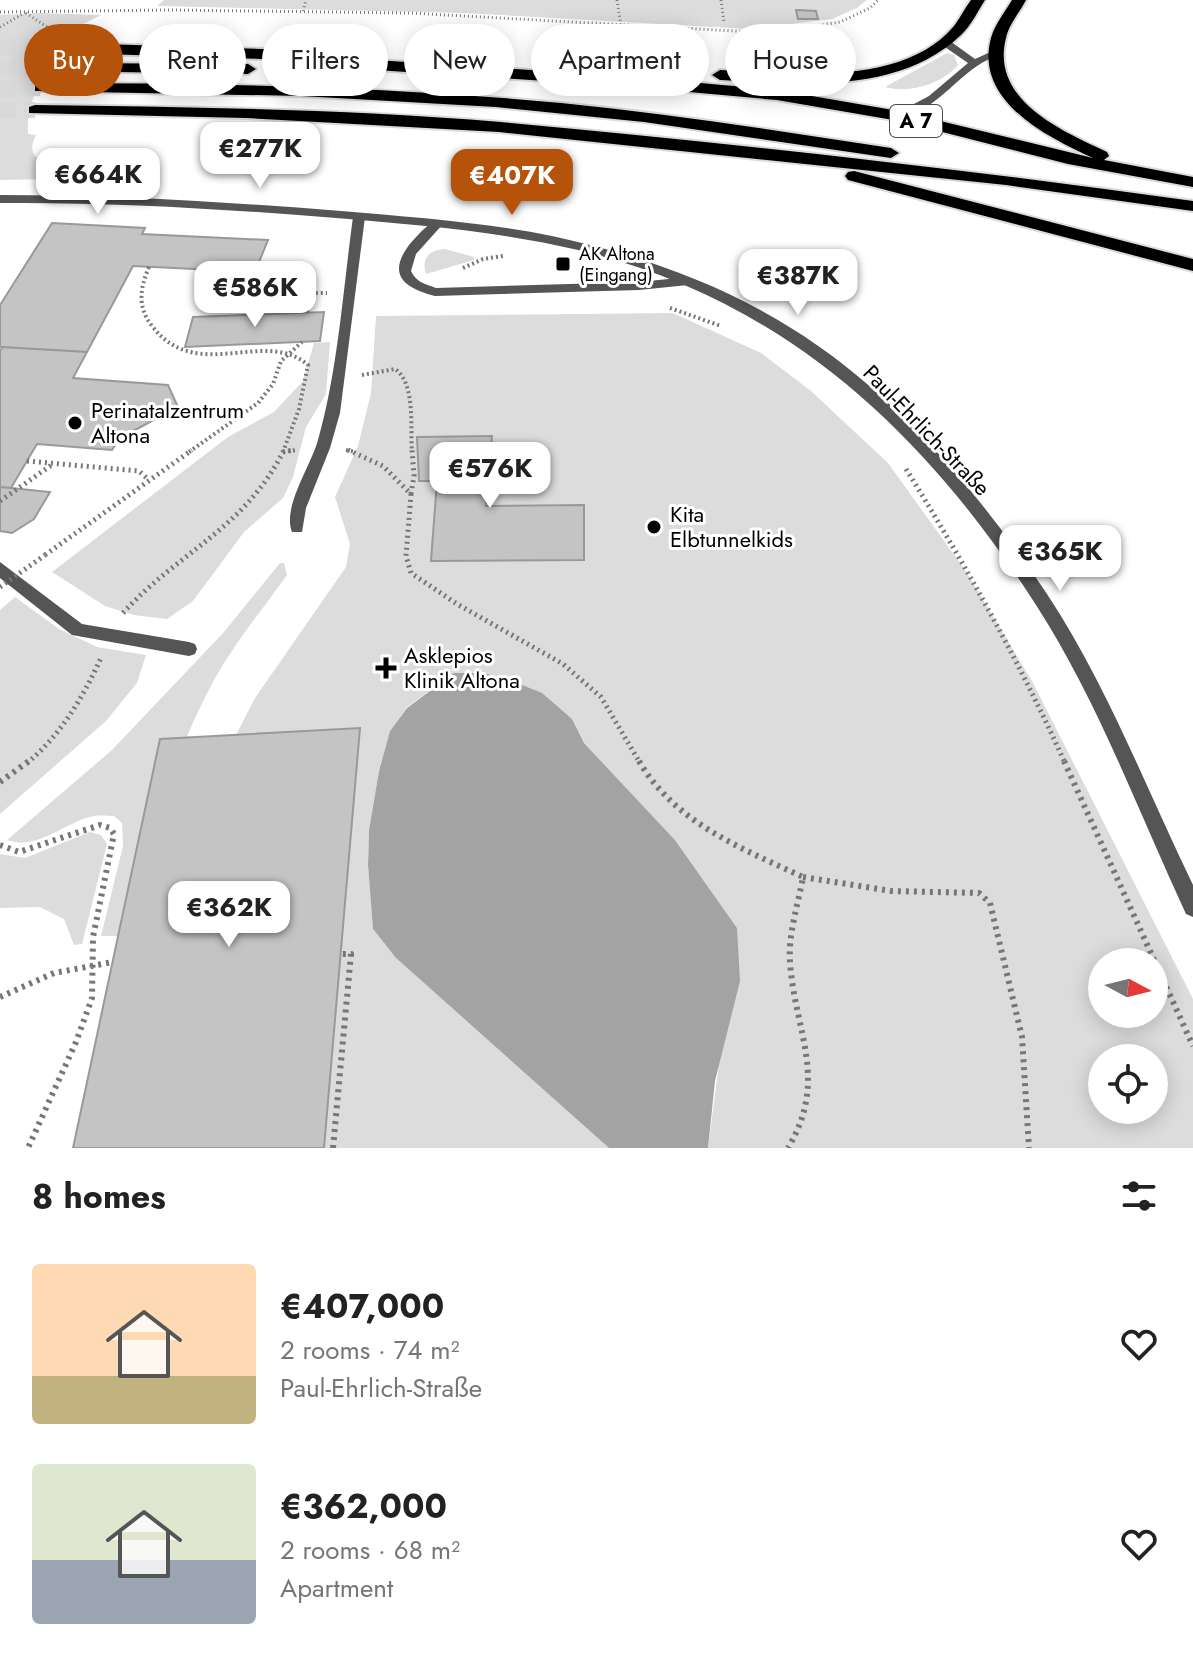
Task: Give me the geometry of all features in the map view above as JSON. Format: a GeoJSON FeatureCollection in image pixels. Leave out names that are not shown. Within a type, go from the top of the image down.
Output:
{"type":"FeatureCollection","features":[{"type":"Feature","properties":{"kind":"highway"},"geometry":{"type":"LineString","coordinates":[[709,74],[787,78],[860,75],[890,69],[946,43],[961,27],[978,0]]}},
{"type":"Feature","properties":{"kind":"highway"},"geometry":{"type":"LineString","coordinates":[[1019,0],[999,36],[995,53],[997,74],[1004,88],[1038,122],[1082,147],[1140,173]]}},
{"type":"Feature","properties":{"kind":"highway","name":"A 7"},"geometry":{"type":"LineString","coordinates":[[123,50],[262,53]]}},
{"type":"Feature","properties":{"kind":"highway","name":"A 7"},"geometry":{"type":"LineString","coordinates":[[388,66],[531,75]]}},
{"type":"Feature","properties":{"kind":"highway","name":"A 7"},"geometry":{"type":"LineString","coordinates":[[123,68],[262,69]]}},
{"type":"Feature","properties":{"kind":"highway","name":"A 7"},"geometry":{"type":"LineString","coordinates":[[123,89],[329,93],[562,108],[722,126],[905,155],[1006,180]]}},
{"type":"Feature","properties":{"kind":"highway","name":"A 7"},"geometry":{"type":"LineString","coordinates":[[709,89],[777,95],[899,116],[1037,152],[1193,182]]}},
{"type":"Feature","properties":{"kind":"highway","name":"A 7"},"geometry":{"type":"LineString","coordinates":[[35,110],[246,113],[499,127],[1006,180],[1193,206]]}},
{"type":"Feature","properties":{"kind":"highway"},"geometry":{"type":"LineString","coordinates":[[782,157],[1193,265]]}},
{"type":"Feature","properties":{"kind":"street"},"geometry":{"type":"LineString","coordinates":[[946,43],[974,63]]}},
{"type":"Feature","properties":{"kind":"street"},"geometry":{"type":"LineString","coordinates":[[899,116],[933,98],[974,63],[995,53]]}},
{"type":"Feature","properties":{"kind":"street","name":"Paul-Ehrlich-Straße"},"geometry":{"type":"LineString","coordinates":[[0,199],[114,198],[359,217],[437,224],[581,246],[688,281],[777,326],[821,355],[886,412],[968,499],[1068,643],[1193,907]]}},
{"type":"Feature","properties":{"kind":"street"},"geometry":{"type":"LineString","coordinates":[[297,528],[298,508],[323,448],[338,381],[359,217]]}},
{"type":"Feature","properties":{"kind":"street"},"geometry":{"type":"LineString","coordinates":[[437,224],[409,249],[403,264],[405,274],[415,285],[435,292],[639,286],[688,281]]}},
{"type":"Feature","properties":{"kind":"street"},"geometry":{"type":"LineString","coordinates":[[0,569],[78,630],[189,649]]}},
{"type":"Feature","properties":{"kind":"path"},"geometry":{"type":"LineString","coordinates":[[303,11],[306,0]]}},
{"type":"Feature","properties":{"kind":"path"},"geometry":{"type":"LineString","coordinates":[[617,0],[621,24]]}},
{"type":"Feature","properties":{"kind":"path"},"geometry":{"type":"LineString","coordinates":[[721,0],[724,22]]}},
{"type":"Feature","properties":{"kind":"path"},"geometry":{"type":"LineString","coordinates":[[709,31],[796,31],[848,19],[878,0]]}},
{"type":"Feature","properties":{"kind":"path"},"geometry":{"type":"LineString","coordinates":[[0,12],[303,11],[470,16],[591,24]]}},
{"type":"Feature","properties":{"kind":"path"},"geometry":{"type":"LineString","coordinates":[[0,27],[26,12]]}},
{"type":"Feature","properties":{"kind":"path"},"geometry":{"type":"LineString","coordinates":[[26,12],[43,24]]}},
{"type":"Feature","properties":{"kind":"path"},"geometry":{"type":"LineString","coordinates":[[0,782],[15,773],[47,743],[76,710],[120,617],[136,597],[231,522],[255,499],[283,452],[302,400],[308,365],[305,359],[290,353],[184,353],[162,343],[139,304],[141,284],[149,267]]}},
{"type":"Feature","properties":{"kind":"path"},"geometry":{"type":"LineString","coordinates":[[0,587],[258,403],[273,384],[281,361],[302,342]]}},
{"type":"Feature","properties":{"kind":"path"},"geometry":{"type":"LineString","coordinates":[[302,400],[338,381],[379,370],[395,369],[401,373],[407,385],[414,476],[406,556],[411,573],[563,664],[601,697],[651,782],[708,832],[803,877],[891,891],[979,893],[990,903],[1022,1037],[1029,1148]]}},
{"type":"Feature","properties":{"kind":"path"},"geometry":{"type":"LineString","coordinates":[[283,452],[323,448],[354,451],[370,457],[395,475],[411,494]]}},
{"type":"Feature","properties":{"kind":"path"},"geometry":{"type":"LineString","coordinates":[[27,461],[139,471],[149,480]]}},
{"type":"Feature","properties":{"kind":"path"},"geometry":{"type":"LineString","coordinates":[[0,501],[54,464]]}},
{"type":"Feature","properties":{"kind":"path"},"geometry":{"type":"LineString","coordinates":[[903,464],[956,550],[1029,683],[1193,1046]]}},
{"type":"Feature","properties":{"kind":"path"},"geometry":{"type":"LineString","coordinates":[[0,845],[19,852],[86,827],[100,825],[110,828],[114,834],[93,937],[92,998],[28,1148]]}},
{"type":"Feature","properties":{"kind":"path"},"geometry":{"type":"LineString","coordinates":[[788,1148],[797,1136],[812,1087],[790,960],[803,877]]}},
{"type":"Feature","properties":{"kind":"path"},"geometry":{"type":"LineString","coordinates":[[333,1148],[351,954],[341,954]]}},
{"type":"Feature","properties":{"kind":"path"},"geometry":{"type":"LineString","coordinates":[[0,997],[54,973],[113,962]]}},
{"type":"Feature","properties":{"kind":"shaded area"},"geometry":{"type":"Polygon","coordinates":[[[164,0],[867,0],[832,19],[790,24],[725,24],[725,28],[709,27],[709,24],[465,13],[157,6],[164,0]]]}},
{"type":"Feature","properties":{"kind":"shaded area"},"geometry":{"type":"Polygon","coordinates":[[[0,15],[101,15],[83,24],[24,24],[24,96],[35,96],[28,119],[28,134],[36,135],[32,148],[36,157],[58,169],[54,179],[0,180],[0,15]]]}},
{"type":"Feature","properties":{"kind":"shaded area"},"geometry":{"type":"Polygon","coordinates":[[[947,53],[954,55],[958,65],[934,82],[914,88],[885,87],[947,53]]]}},
{"type":"Feature","properties":{"kind":"shaded area"},"geometry":{"type":"Polygon","coordinates":[[[445,249],[474,257],[474,260],[426,274],[428,256],[445,249]]]}},
{"type":"Feature","properties":{"kind":"shaded area"},"geometry":{"type":"Polygon","coordinates":[[[673,313],[761,353],[811,391],[888,463],[965,570],[1032,681],[1167,948],[1088,948],[1088,1028],[1168,1028],[1168,950],[1193,999],[1193,1148],[708,1148],[737,928],[675,840],[584,743],[572,719],[454,673],[407,707],[390,731],[379,771],[369,830],[368,865],[373,929],[396,958],[609,1148],[324,1148],[360,729],[236,735],[255,698],[346,567],[350,544],[335,497],[358,446],[371,393],[376,316],[673,313]]]}},
{"type":"Feature","properties":{"kind":"shaded area"},"geometry":{"type":"Polygon","coordinates":[[[330,342],[326,394],[306,427],[293,477],[283,498],[244,532],[193,601],[167,619],[134,615],[105,606],[52,572],[228,437],[274,412],[303,381],[314,343],[330,342]]]}},
{"type":"Feature","properties":{"kind":"shaded area"},"geometry":{"type":"Polygon","coordinates":[[[280,563],[284,563],[287,575],[221,668],[198,712],[161,807],[118,936],[101,936],[123,846],[122,823],[114,816],[94,816],[40,839],[29,842],[7,840],[112,750],[224,632],[280,563]]]}},
{"type":"Feature","properties":{"kind":"shaded area"},"geometry":{"type":"Polygon","coordinates":[[[15,597],[59,629],[97,647],[146,655],[137,683],[106,721],[0,814],[0,610],[15,597]]]}},
{"type":"Feature","properties":{"kind":"shaded area"},"geometry":{"type":"Polygon","coordinates":[[[454,673],[484,673],[512,681],[542,693],[572,719],[584,743],[675,840],[737,928],[740,981],[715,1081],[708,1148],[609,1148],[396,958],[373,929],[368,865],[369,830],[379,771],[390,731],[407,708],[454,673]]]}},
{"type":"Feature","properties":{"kind":"shaded area"},"geometry":{"type":"Polygon","coordinates":[[[90,832],[101,835],[107,844],[82,944],[74,945],[64,919],[40,907],[0,908],[0,854],[25,858],[90,832]]]}},
{"type":"Feature","properties":{"kind":"building"},"geometry":{"type":"Polygon","coordinates":[[[796,10],[816,11],[818,19],[798,19],[796,10]]]}},
{"type":"Feature","properties":{"kind":"building"},"geometry":{"type":"Polygon","coordinates":[[[52,223],[145,228],[142,234],[268,240],[255,272],[133,266],[87,352],[0,347],[0,305],[52,223]]]}},
{"type":"Feature","properties":{"kind":"building"},"geometry":{"type":"Polygon","coordinates":[[[324,312],[320,341],[185,347],[193,317],[324,312]]]}},
{"type":"Feature","properties":{"kind":"building","name":"Perinatalzentrum Altona"},"geometry":{"type":"Polygon","coordinates":[[[3,347],[87,352],[73,378],[168,385],[178,407],[120,438],[112,450],[37,444],[11,488],[0,487],[0,351],[3,347]]]}},
{"type":"Feature","properties":{"kind":"building"},"geometry":{"type":"Polygon","coordinates":[[[492,436],[486,506],[584,505],[584,560],[431,561],[437,481],[419,481],[417,437],[492,436]]]}},
{"type":"Feature","properties":{"kind":"building"},"geometry":{"type":"Polygon","coordinates":[[[0,487],[50,492],[34,519],[12,533],[0,531],[0,487]]]}},
{"type":"Feature","properties":{"kind":"building","name":"Asklepios Klinik Altona"},"geometry":{"type":"Polygon","coordinates":[[[360,728],[324,1148],[73,1148],[160,739],[360,728]]]}},
{"type":"Feature","properties":{"kind":"tunnel"},"geometry":{"type":"LineString","coordinates":[[0,47],[24,47]]}},
{"type":"Feature","properties":{"kind":"tunnel"},"geometry":{"type":"LineString","coordinates":[[0,68],[24,68]]}},
{"type":"Feature","properties":{"kind":"tunnel"},"geometry":{"type":"LineString","coordinates":[[0,89],[24,88]]}},
{"type":"Feature","properties":{"kind":"tunnel"},"geometry":{"type":"LineString","coordinates":[[0,110],[35,110]]}},
{"type":"Feature","properties":{"kind":"place","name":"AK Altona (Eingang)"},"geometry":{"type":"Point","coordinates":[563,264]}},
{"type":"Feature","properties":{"kind":"place","name":"Perinatalzentrum Altona"},"geometry":{"type":"Point","coordinates":[75,423]}},
{"type":"Feature","properties":{"kind":"place","name":"Kita Elbtunnelkids"},"geometry":{"type":"Point","coordinates":[654,527]}},
{"type":"Feature","properties":{"kind":"place","name":"Asklepios Klinik Altona"},"geometry":{"type":"Point","coordinates":[386,668]}}]}
